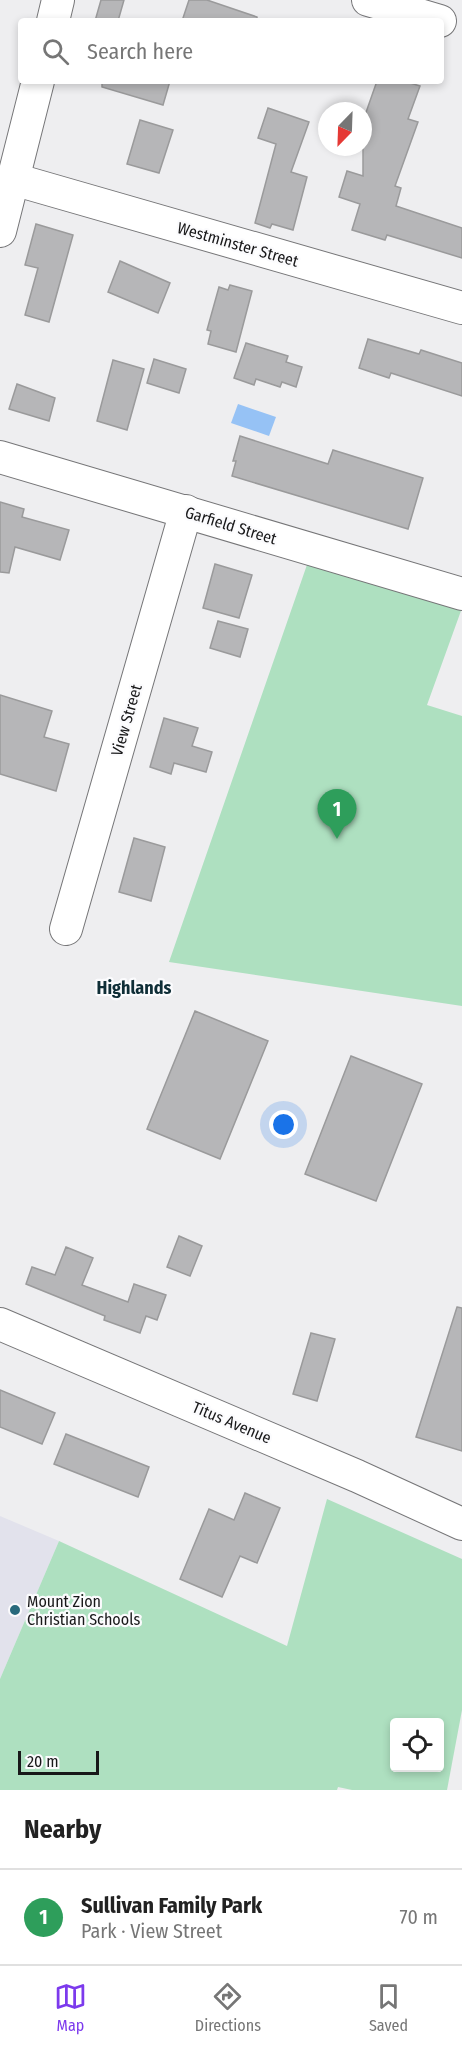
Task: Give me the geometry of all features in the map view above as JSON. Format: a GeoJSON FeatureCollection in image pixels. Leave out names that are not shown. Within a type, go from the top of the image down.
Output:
{"type":"FeatureCollection","features":[{"type":"Feature","properties":{"kind":"street"},"geometry":{"type":"LineString","coordinates":[[54,18],[58,0]]}},
{"type":"Feature","properties":{"kind":"street"},"geometry":{"type":"LineString","coordinates":[[368,0],[430,18]]}},
{"type":"Feature","properties":{"kind":"street"},"geometry":{"type":"LineString","coordinates":[[444,22],[462,27]]}},
{"type":"Feature","properties":{"kind":"street"},"geometry":{"type":"LineString","coordinates":[[0,231],[37,84]]}},
{"type":"Feature","properties":{"kind":"street","name":"Westminster Street"},"geometry":{"type":"LineString","coordinates":[[13,179],[462,308]]}},
{"type":"Feature","properties":{"kind":"street","name":"Garfield Street"},"geometry":{"type":"LineString","coordinates":[[0,457],[462,594]]}},
{"type":"Feature","properties":{"kind":"street","name":"View Street"},"geometry":{"type":"LineString","coordinates":[[66,929],[186,511]]}},
{"type":"Feature","properties":{"kind":"street","name":"Titus Avenue"},"geometry":{"type":"LineString","coordinates":[[0,1324],[357,1476],[462,1524]]}},
{"type":"Feature","properties":{"kind":"shaded area","name":"Mount Zion Christian Schools"},"geometry":{"type":"Polygon","coordinates":[[[0,1516],[59,1541],[0,1679],[0,1516]]]}},
{"type":"Feature","properties":{"kind":"green space"},"geometry":{"type":"Polygon","coordinates":[[[309,559],[462,608],[427,705],[462,716],[462,1006],[169,962],[309,559]]]}},
{"type":"Feature","properties":{"kind":"green space"},"geometry":{"type":"Polygon","coordinates":[[[327,1499],[462,1559],[462,1710],[447,1790],[352,1790],[338,1787],[337,1790],[0,1790],[0,1679],[59,1541],[287,1646],[327,1499]]]}},
{"type":"Feature","properties":{"kind":"water"},"geometry":{"type":"Polygon","coordinates":[[[238,404],[276,417],[269,436],[231,423],[238,404]]]}},
{"type":"Feature","properties":{"kind":"building"},"geometry":{"type":"Polygon","coordinates":[[[101,0],[124,0],[119,18],[96,18],[101,0]]]}},
{"type":"Feature","properties":{"kind":"building"},"geometry":{"type":"Polygon","coordinates":[[[189,0],[207,0],[257,17],[257,18],[183,18],[189,0]]]}},
{"type":"Feature","properties":{"kind":"building"},"geometry":{"type":"Polygon","coordinates":[[[102,84],[169,84],[163,105],[102,87],[102,84]]]}},
{"type":"Feature","properties":{"kind":"building"},"geometry":{"type":"Polygon","coordinates":[[[376,84],[420,86],[408,119],[418,122],[395,186],[401,188],[396,206],[462,228],[462,258],[387,235],[385,240],[352,230],[360,204],[339,197],[347,171],[363,176],[363,156],[372,156],[372,102],[370,102],[376,84]]]}},
{"type":"Feature","properties":{"kind":"building"},"geometry":{"type":"Polygon","coordinates":[[[268,108],[309,122],[291,172],[307,177],[293,230],[272,224],[270,228],[255,223],[276,144],[258,138],[268,108]]]}},
{"type":"Feature","properties":{"kind":"building"},"geometry":{"type":"Polygon","coordinates":[[[140,120],[173,130],[159,173],[127,164],[140,120]]]}},
{"type":"Feature","properties":{"kind":"building"},"geometry":{"type":"Polygon","coordinates":[[[36,224],[73,235],[49,322],[25,315],[38,268],[25,265],[36,224]]]}},
{"type":"Feature","properties":{"kind":"building"},"geometry":{"type":"Polygon","coordinates":[[[120,261],[170,283],[158,313],[108,292],[120,261]]]}},
{"type":"Feature","properties":{"kind":"building"},"geometry":{"type":"Polygon","coordinates":[[[230,285],[252,291],[236,352],[208,344],[211,331],[207,330],[219,287],[228,290],[230,285]]]}},
{"type":"Feature","properties":{"kind":"building"},"geometry":{"type":"Polygon","coordinates":[[[368,339],[419,354],[421,350],[462,363],[462,396],[391,373],[389,378],[359,368],[368,339]]]}},
{"type":"Feature","properties":{"kind":"building"},"geometry":{"type":"Polygon","coordinates":[[[246,343],[288,356],[286,362],[302,367],[296,387],[282,382],[280,387],[256,379],[254,385],[234,378],[246,343]]]}},
{"type":"Feature","properties":{"kind":"building"},"geometry":{"type":"Polygon","coordinates":[[[154,359],[186,369],[179,393],[147,383],[154,359]]]}},
{"type":"Feature","properties":{"kind":"building"},"geometry":{"type":"Polygon","coordinates":[[[113,360],[144,369],[127,430],[97,421],[113,360]]]}},
{"type":"Feature","properties":{"kind":"building"},"geometry":{"type":"Polygon","coordinates":[[[17,384],[55,398],[49,421],[9,409],[17,384]]]}},
{"type":"Feature","properties":{"kind":"building"},"geometry":{"type":"Polygon","coordinates":[[[240,436],[328,464],[333,450],[423,478],[408,529],[232,476],[236,461],[233,461],[240,436]]]}},
{"type":"Feature","properties":{"kind":"building"},"geometry":{"type":"Polygon","coordinates":[[[0,502],[24,509],[22,517],[69,530],[60,560],[15,547],[9,573],[0,572],[0,502]]]}},
{"type":"Feature","properties":{"kind":"building"},"geometry":{"type":"Polygon","coordinates":[[[215,564],[252,575],[239,618],[203,608],[215,564]]]}},
{"type":"Feature","properties":{"kind":"building"},"geometry":{"type":"Polygon","coordinates":[[[218,621],[248,629],[240,657],[210,648],[218,621]]]}},
{"type":"Feature","properties":{"kind":"building"},"geometry":{"type":"Polygon","coordinates":[[[0,695],[52,711],[44,737],[69,744],[56,791],[0,774],[0,695]]]}},
{"type":"Feature","properties":{"kind":"building"},"geometry":{"type":"Polygon","coordinates":[[[164,718],[198,728],[192,746],[212,752],[206,772],[174,763],[171,774],[150,767],[164,718]]]}},
{"type":"Feature","properties":{"kind":"building"},"geometry":{"type":"Polygon","coordinates":[[[134,838],[165,847],[151,901],[119,892],[134,838]]]}},
{"type":"Feature","properties":{"kind":"building"},"geometry":{"type":"Polygon","coordinates":[[[195,1011],[268,1041],[220,1159],[147,1129],[195,1011]]]}},
{"type":"Feature","properties":{"kind":"building"},"geometry":{"type":"Polygon","coordinates":[[[351,1056],[422,1084],[376,1201],[305,1174],[351,1056]]]}},
{"type":"Feature","properties":{"kind":"building"},"geometry":{"type":"Polygon","coordinates":[[[179,1236],[202,1246],[190,1276],[167,1267],[179,1236]]]}},
{"type":"Feature","properties":{"kind":"building"},"geometry":{"type":"Polygon","coordinates":[[[66,1247],[93,1258],[82,1285],[128,1302],[134,1284],[166,1295],[157,1320],[146,1316],[140,1333],[104,1320],[105,1316],[26,1284],[32,1267],[55,1275],[66,1247]]]}},
{"type":"Feature","properties":{"kind":"building"},"geometry":{"type":"Polygon","coordinates":[[[457,1307],[462,1308],[462,1451],[416,1437],[457,1307]]]}},
{"type":"Feature","properties":{"kind":"building"},"geometry":{"type":"Polygon","coordinates":[[[311,1333],[335,1339],[317,1401],[293,1394],[311,1333]]]}},
{"type":"Feature","properties":{"kind":"building"},"geometry":{"type":"Polygon","coordinates":[[[0,1390],[55,1413],[42,1444],[0,1427],[0,1390]]]}},
{"type":"Feature","properties":{"kind":"building"},"geometry":{"type":"Polygon","coordinates":[[[66,1434],[149,1467],[138,1497],[54,1464],[66,1434]]]}},
{"type":"Feature","properties":{"kind":"building"},"geometry":{"type":"Polygon","coordinates":[[[245,1493],[280,1508],[257,1563],[240,1556],[222,1597],[180,1579],[209,1509],[234,1520],[245,1493]]]}},
{"type":"Feature","properties":{"kind":"place","name":"Sullivan Family Park"},"geometry":{"type":"Point","coordinates":[337,839]}},
{"type":"Feature","properties":{"kind":"place","name":"Mount Zion Christian Schools"},"geometry":{"type":"Point","coordinates":[15,1610]}},
{"type":"Feature","properties":{"kind":"district","name":"Highlands"},"geometry":{"type":"Point","coordinates":[134,988]}}]}
